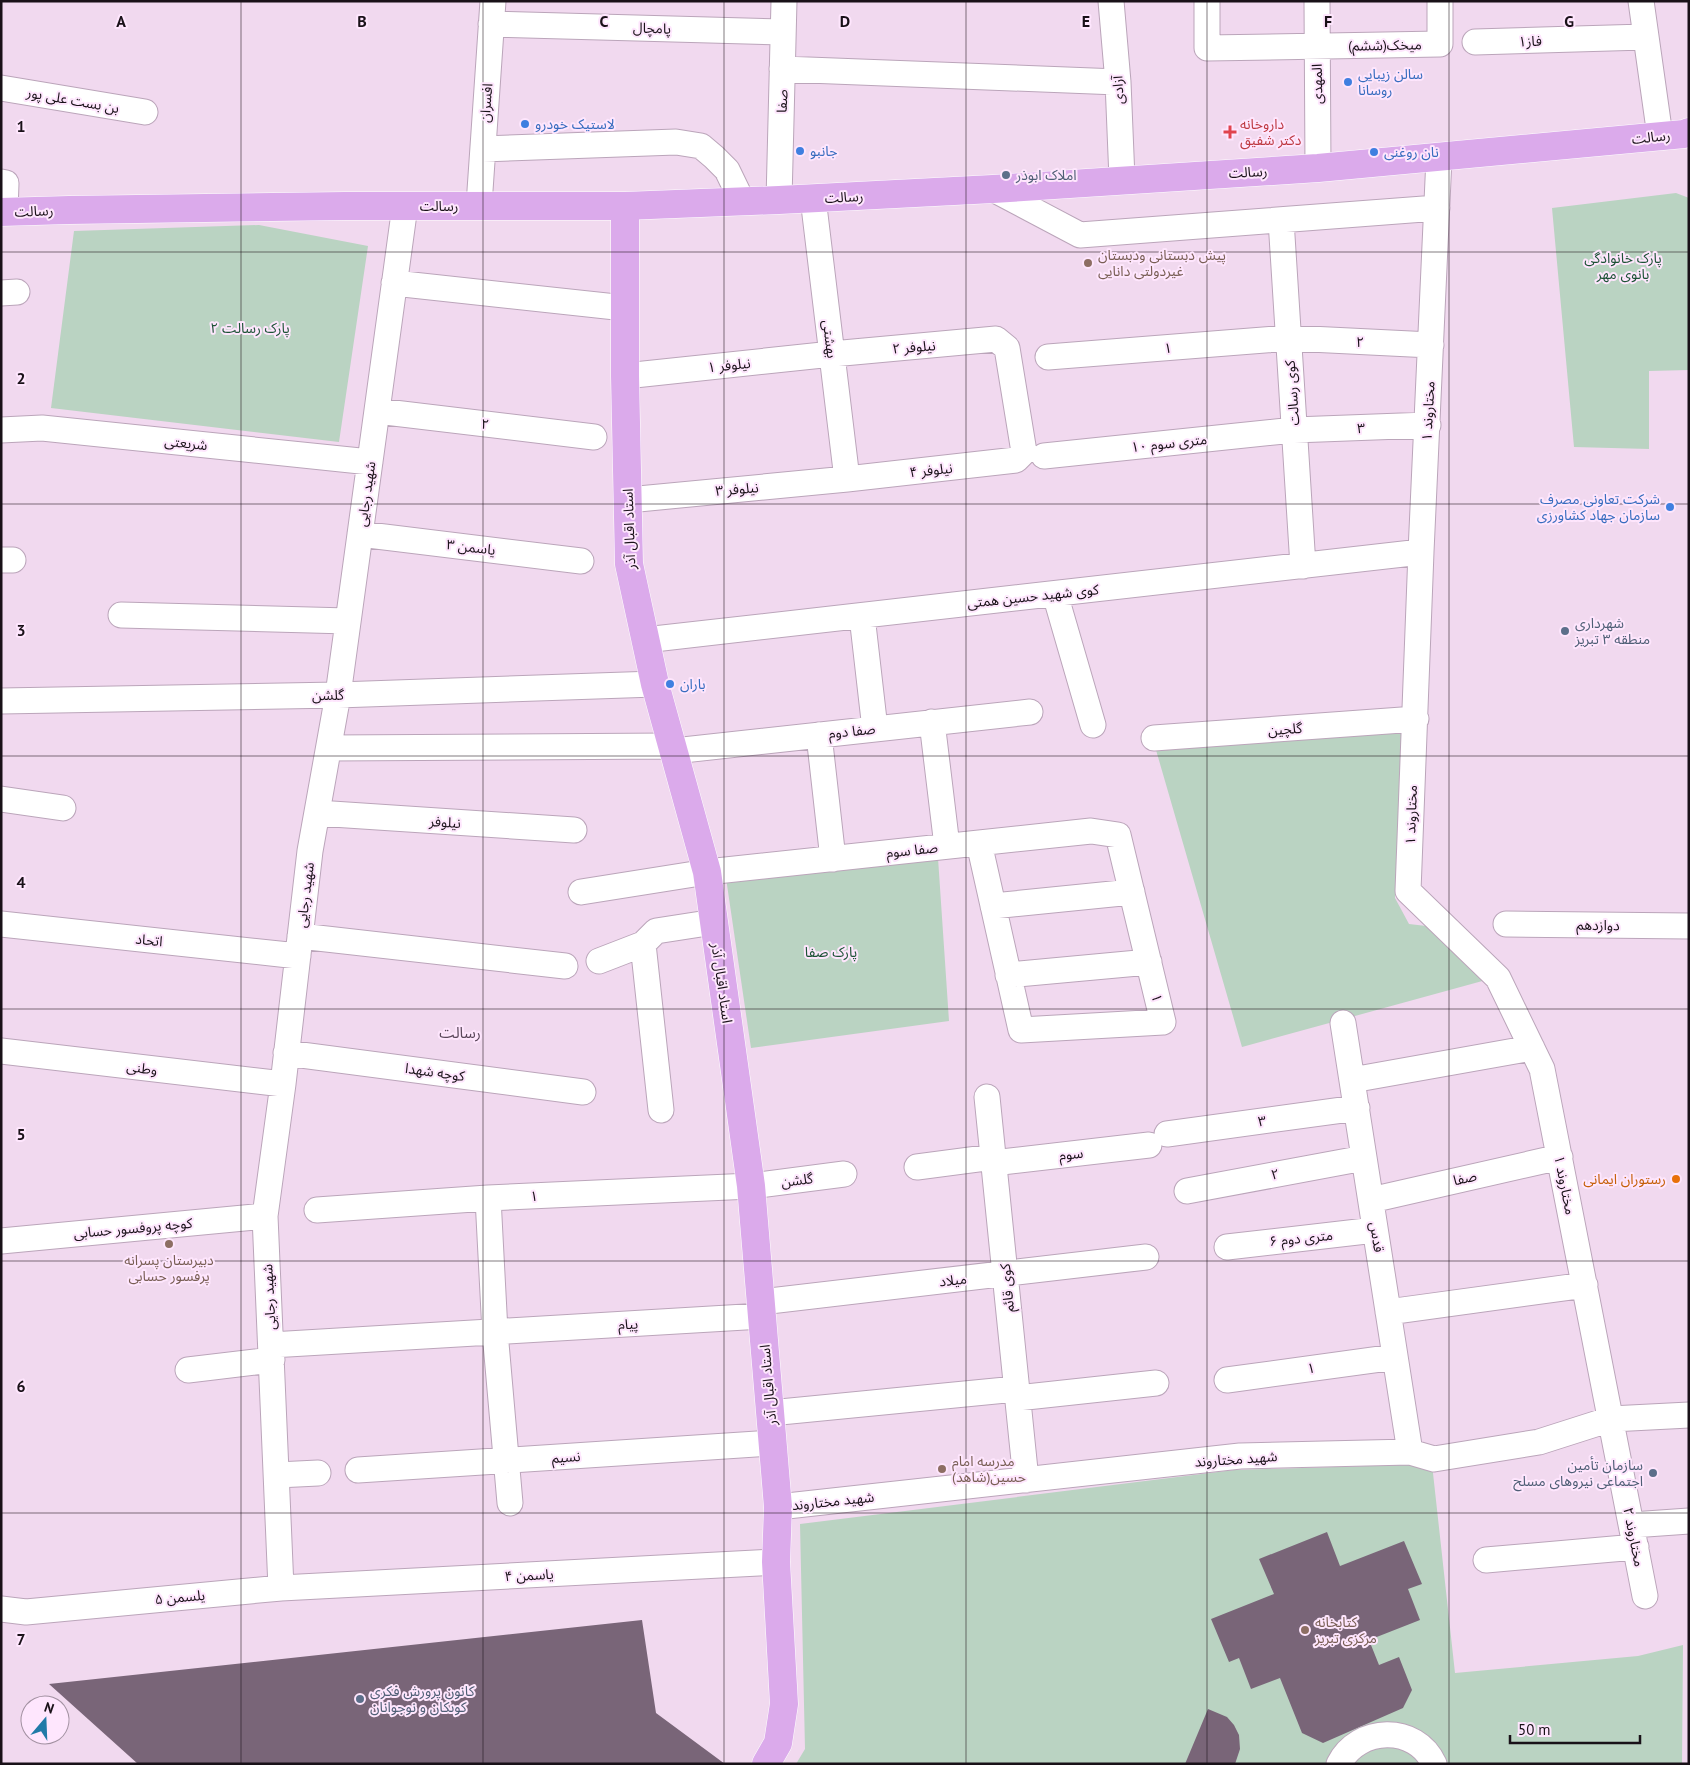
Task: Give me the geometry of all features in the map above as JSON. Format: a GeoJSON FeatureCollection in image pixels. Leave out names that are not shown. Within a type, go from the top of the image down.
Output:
{"type":"FeatureCollection","features":[{"type":"Feature","properties":{"kind":"main road","name":"رسالت"},"geometry":{"type":"LineString","coordinates":[[3,212],[479,205],[625,206],[779,200],[993,189],[1122,179],[1318,168],[1680,134]]}},
{"type":"Feature","properties":{"kind":"main road","name":"استاد اقبال آذر"},"geometry":{"type":"LineString","coordinates":[[625,206],[625,376],[629,564],[655,684],[707,872],[751,1186],[778,1507],[776,1562],[784,1704],[778,1743],[766,1764]]}},
{"type":"Feature","properties":{"kind":"street","name":"صفا"},"geometry":{"type":"LineString","coordinates":[[779,200],[784,1]]}},
{"type":"Feature","properties":{"kind":"street","name":"آزادی"},"geometry":{"type":"LineString","coordinates":[[1111,1],[1118,82],[1122,179]]}},
{"type":"Feature","properties":{"kind":"street"},"geometry":{"type":"LineString","coordinates":[[1207,1],[1207,48],[1317,46]]}},
{"type":"Feature","properties":{"kind":"street","name":"المهدی"},"geometry":{"type":"LineString","coordinates":[[1316,1],[1318,168]]}},
{"type":"Feature","properties":{"kind":"street","name":"میخک(ششم)"},"geometry":{"type":"LineString","coordinates":[[1317,46],[1440,44],[1440,1]]}},
{"type":"Feature","properties":{"kind":"street"},"geometry":{"type":"LineString","coordinates":[[1641,1],[1645,37],[1680,134]]}},
{"type":"Feature","properties":{"kind":"street","name":"پامچال"},"geometry":{"type":"LineString","coordinates":[[492,13],[784,32]]}},
{"type":"Feature","properties":{"kind":"street","name":"افسران"},"geometry":{"type":"LineString","coordinates":[[479,205],[492,13]]}},
{"type":"Feature","properties":{"kind":"street","name":"فاز۱"},"geometry":{"type":"LineString","coordinates":[[1476,42],[1645,37]]}},
{"type":"Feature","properties":{"kind":"street"},"geometry":{"type":"LineString","coordinates":[[782,69],[1118,82]]}},
{"type":"Feature","properties":{"kind":"street","name":"بن بست علی پور"},"geometry":{"type":"LineString","coordinates":[[1,88],[145,112]]}},
{"type":"Feature","properties":{"kind":"street"},"geometry":{"type":"LineString","coordinates":[[483,149],[676,142],[701,146],[727,170],[742,201]]}},
{"type":"Feature","properties":{"kind":"street","name":"مختاروند ۱"},"geometry":{"type":"LineString","coordinates":[[1439,158],[1408,891],[1498,978],[1542,1069],[1611,1419]]}},
{"type":"Feature","properties":{"kind":"street"},"geometry":{"type":"LineString","coordinates":[[1,182],[6,183],[3,212]]}},
{"type":"Feature","properties":{"kind":"street"},"geometry":{"type":"LineString","coordinates":[[993,189],[1080,235],[1437,208]]}},
{"type":"Feature","properties":{"kind":"street","name":"بهشتی"},"geometry":{"type":"LineString","coordinates":[[812,198],[847,479]]}},
{"type":"Feature","properties":{"kind":"street","name":"شهید رجایی"},"geometry":{"type":"LineString","coordinates":[[281,1588],[265,1216],[283,1084],[310,850],[338,695],[405,206]]}},
{"type":"Feature","properties":{"kind":"street","name":"کوی رسالت"},"geometry":{"type":"LineString","coordinates":[[1281,220],[1303,566]]}},
{"type":"Feature","properties":{"kind":"street"},"geometry":{"type":"LineString","coordinates":[[394,283],[625,308]]}},
{"type":"Feature","properties":{"kind":"street","name":"۲"},"geometry":{"type":"LineString","coordinates":[[1289,338],[1431,345]]}},
{"type":"Feature","properties":{"kind":"street","name":"۱"},"geometry":{"type":"LineString","coordinates":[[1048,357],[1289,338]]}},
{"type":"Feature","properties":{"kind":"street","name":"نیلوفر ۲"},"geometry":{"type":"LineString","coordinates":[[832,354],[996,339],[1006,348],[1024,452],[1016,460]]}},
{"type":"Feature","properties":{"kind":"street","name":"نیلوفر ۱"},"geometry":{"type":"LineString","coordinates":[[625,376],[832,354]]}},
{"type":"Feature","properties":{"kind":"street","name":"۲"},"geometry":{"type":"LineString","coordinates":[[377,411],[594,437]]}},
{"type":"Feature","properties":{"kind":"street","name":"۳"},"geometry":{"type":"LineString","coordinates":[[1294,430],[1428,425]]}},
{"type":"Feature","properties":{"kind":"street","name":"شریعتی"},"geometry":{"type":"LineString","coordinates":[[1,430],[42,428],[370,462]]}},
{"type":"Feature","properties":{"kind":"street","name":"۱۰ متری سوم"},"geometry":{"type":"LineString","coordinates":[[1044,456],[1294,430]]}},
{"type":"Feature","properties":{"kind":"street","name":"نیلوفر ۴"},"geometry":{"type":"LineString","coordinates":[[847,479],[1016,460]]}},
{"type":"Feature","properties":{"kind":"street","name":"نیلوفر ۳"},"geometry":{"type":"LineString","coordinates":[[628,500],[847,479]]}},
{"type":"Feature","properties":{"kind":"street","name":"یاسمن ۳"},"geometry":{"type":"LineString","coordinates":[[360,534],[581,561]]}},
{"type":"Feature","properties":{"kind":"street","name":"کوی شهید حسین همتی"},"geometry":{"type":"LineString","coordinates":[[645,640],[1421,552]]}},
{"type":"Feature","properties":{"kind":"street"},"geometry":{"type":"LineString","coordinates":[[1055,594],[1093,725]]}},
{"type":"Feature","properties":{"kind":"street"},"geometry":{"type":"LineString","coordinates":[[121,615],[348,621]]}},
{"type":"Feature","properties":{"kind":"street"},"geometry":{"type":"LineString","coordinates":[[862,616],[875,729]]}},
{"type":"Feature","properties":{"kind":"street","name":"گلشن"},"geometry":{"type":"LineString","coordinates":[[1,701],[338,695],[655,684]]}},
{"type":"Feature","properties":{"kind":"street","name":"صفا دوم"},"geometry":{"type":"LineString","coordinates":[[329,748],[673,748],[819,735],[1030,712]]}},
{"type":"Feature","properties":{"kind":"street","name":"گلچین"},"geometry":{"type":"LineString","coordinates":[[1154,738],[1416,719]]}},
{"type":"Feature","properties":{"kind":"street"},"geometry":{"type":"LineString","coordinates":[[932,722],[947,846]]}},
{"type":"Feature","properties":{"kind":"street"},"geometry":{"type":"LineString","coordinates":[[819,735],[833,859]]}},
{"type":"Feature","properties":{"kind":"street"},"geometry":{"type":"LineString","coordinates":[[1,799],[62,808]]}},
{"type":"Feature","properties":{"kind":"street","name":"نیلوفر"},"geometry":{"type":"LineString","coordinates":[[317,813],[574,830]]}},
{"type":"Feature","properties":{"kind":"street","name":"صفا سوم"},"geometry":{"type":"LineString","coordinates":[[581,892],[707,872],[947,846],[1091,831],[1118,835]]}},
{"type":"Feature","properties":{"kind":"street","name":"۱"},"geometry":{"type":"LineString","coordinates":[[1008,975],[1021,1030],[1163,1022],[1118,835]]}},
{"type":"Feature","properties":{"kind":"street"},"geometry":{"type":"LineString","coordinates":[[979,843],[1008,975],[1149,962]]}},
{"type":"Feature","properties":{"kind":"street"},"geometry":{"type":"LineString","coordinates":[[993,906],[1132,892]]}},
{"type":"Feature","properties":{"kind":"street"},"geometry":{"type":"LineString","coordinates":[[599,961],[643,944],[656,931],[714,922]]}},
{"type":"Feature","properties":{"kind":"street","name":"اتحاد"},"geometry":{"type":"LineString","coordinates":[[1,924],[565,966]]}},
{"type":"Feature","properties":{"kind":"street","name":"دوازدهم"},"geometry":{"type":"LineString","coordinates":[[1506,924],[1689,926]]}},
{"type":"Feature","properties":{"kind":"street"},"geometry":{"type":"LineString","coordinates":[[643,944],[661,1110]]}},
{"type":"Feature","properties":{"kind":"street","name":"قدس"},"geometry":{"type":"LineString","coordinates":[[1343,1023],[1410,1452]]}},
{"type":"Feature","properties":{"kind":"street"},"geometry":{"type":"LineString","coordinates":[[1352,1080],[1532,1048]]}},
{"type":"Feature","properties":{"kind":"street","name":"وطنی"},"geometry":{"type":"LineString","coordinates":[[1,1051],[283,1084]]}},
{"type":"Feature","properties":{"kind":"street","name":"کوچه شهدا"},"geometry":{"type":"LineString","coordinates":[[286,1053],[583,1092]]}},
{"type":"Feature","properties":{"kind":"street","name":"کوی قائم"},"geometry":{"type":"LineString","coordinates":[[986,1097],[1006,1274],[1026,1480]]}},
{"type":"Feature","properties":{"kind":"street","name":"۳"},"geometry":{"type":"LineString","coordinates":[[1158,1140],[1357,1108]]}},
{"type":"Feature","properties":{"kind":"street","name":"سوم"},"geometry":{"type":"LineString","coordinates":[[993,1160],[1158,1140]]}},
{"type":"Feature","properties":{"kind":"street","name":"صفا"},"geometry":{"type":"LineString","coordinates":[[1371,1200],[1560,1157]]}},
{"type":"Feature","properties":{"kind":"street","name":"۲"},"geometry":{"type":"LineString","coordinates":[[1187,1191],[1364,1158]]}},
{"type":"Feature","properties":{"kind":"street"},"geometry":{"type":"LineString","coordinates":[[917,1167],[993,1160]]}},
{"type":"Feature","properties":{"kind":"street","name":"گلشن"},"geometry":{"type":"LineString","coordinates":[[751,1186],[844,1174]]}},
{"type":"Feature","properties":{"kind":"street","name":"۱"},"geometry":{"type":"LineString","coordinates":[[317,1210],[488,1198],[751,1186]]}},
{"type":"Feature","properties":{"kind":"street"},"geometry":{"type":"LineString","coordinates":[[488,1198],[495,1332],[510,1503]]}},
{"type":"Feature","properties":{"kind":"street","name":"کوچه پروفسور حسابی"},"geometry":{"type":"LineString","coordinates":[[1,1241],[265,1216]]}},
{"type":"Feature","properties":{"kind":"street","name":"۶ متری دوم"},"geometry":{"type":"LineString","coordinates":[[1227,1247],[1376,1230]]}},
{"type":"Feature","properties":{"kind":"street","name":"میلاد"},"geometry":{"type":"LineString","coordinates":[[761,1309],[1006,1274],[1146,1257]]}},
{"type":"Feature","properties":{"kind":"street"},"geometry":{"type":"LineString","coordinates":[[1388,1312],[1585,1285]]}},
{"type":"Feature","properties":{"kind":"street","name":"پیام"},"geometry":{"type":"LineString","coordinates":[[188,1370],[272,1352],[761,1309]]}},
{"type":"Feature","properties":{"kind":"street","name":"۱"},"geometry":{"type":"LineString","coordinates":[[1227,1380],[1395,1356]]}},
{"type":"Feature","properties":{"kind":"street"},"geometry":{"type":"LineString","coordinates":[[770,1413],[1156,1383]]}},
{"type":"Feature","properties":{"kind":"street","name":"شهید مختاروند"},"geometry":{"type":"LineString","coordinates":[[778,1507],[1240,1456],[1410,1452],[1434,1459],[1444,1458],[1538,1442],[1611,1419],[1689,1415]]}},
{"type":"Feature","properties":{"kind":"street","name":"مختاروند ۲"},"geometry":{"type":"LineString","coordinates":[[1611,1419],[1645,1596]]}},
{"type":"Feature","properties":{"kind":"street","name":"نسیم"},"geometry":{"type":"LineString","coordinates":[[358,1470],[773,1444]]}},
{"type":"Feature","properties":{"kind":"street"},"geometry":{"type":"LineString","coordinates":[[277,1475],[318,1474]]}},
{"type":"Feature","properties":{"kind":"street"},"geometry":{"type":"LineString","coordinates":[[1486,1560],[1634,1536],[1689,1521]]}},
{"type":"Feature","properties":{"kind":"street","name":"یاسمن ۴"},"geometry":{"type":"LineString","coordinates":[[281,1588],[776,1562]]}},
{"type":"Feature","properties":{"kind":"street","name":"یلسمن ۵"},"geometry":{"type":"LineString","coordinates":[[1,1609],[26,1612],[281,1588]]}},
{"type":"Feature","properties":{"kind":"street"},"geometry":{"type":"LineString","coordinates":[[1339,1764],[1355,1744],[1371,1736],[1388,1733],[1406,1738],[1420,1745],[1431,1757],[1434,1764]]}},
{"type":"Feature","properties":{"kind":"green space","name":"پارک خانوادگی بانوی مهر"},"geometry":{"type":"Polygon","coordinates":[[[1676,193],[1689,198],[1689,370],[1649,371],[1649,449],[1574,447],[1552,208],[1676,193]]]}},
{"type":"Feature","properties":{"kind":"green space","name":"پارک رسالت ۲"},"geometry":{"type":"Polygon","coordinates":[[[259,225],[368,246],[339,442],[51,408],[74,231],[259,225]]]}},
{"type":"Feature","properties":{"kind":"green space"},"geometry":{"type":"Polygon","coordinates":[[[1405,732],[1395,898],[1409,924],[1461,930],[1486,980],[1242,1047],[1156,750],[1405,732]]]}},
{"type":"Feature","properties":{"kind":"green space","name":"پارک صفا"},"geometry":{"type":"Polygon","coordinates":[[[938,858],[949,1021],[751,1048],[726,878],[938,858]]]}},
{"type":"Feature","properties":{"kind":"green space"},"geometry":{"type":"Polygon","coordinates":[[[1432,1464],[1455,1673],[1638,1656],[1683,1645],[1682,1764],[796,1764],[805,1749],[800,1524],[1234,1470],[1432,1464]]]}},
{"type":"Feature","properties":{"kind":"building","name":"کتابخانه مرکزى تبریز"},"geometry":{"type":"Polygon","coordinates":[[[1327,1532],[1340,1566],[1404,1541],[1422,1584],[1408,1589],[1420,1620],[1369,1640],[1379,1665],[1399,1657],[1412,1690],[1403,1708],[1323,1743],[1302,1733],[1280,1678],[1251,1689],[1239,1658],[1229,1662],[1211,1619],[1274,1594],[1259,1559],[1327,1532]]]}},
{"type":"Feature","properties":{"kind":"building","name":"کانون پرورش فکرى کوىکان و نوجوانان"},"geometry":{"type":"Polygon","coordinates":[[[642,1620],[656,1713],[725,1764],[138,1764],[70,1703],[70,1695],[61,1695],[49,1684],[642,1620]]]}},
{"type":"Feature","properties":{"kind":"building"},"geometry":{"type":"Polygon","coordinates":[[[1208,1709],[1227,1717],[1239,1735],[1240,1749],[1235,1764],[1185,1764],[1208,1709]]]}},
{"type":"Feature","properties":{"kind":"place","name":"سالن زیبایی روسانا"},"geometry":{"type":"Point","coordinates":[1348,82]}},
{"type":"Feature","properties":{"kind":"place","name":"لاستیک خودرو"},"geometry":{"type":"Point","coordinates":[525,124]}},
{"type":"Feature","properties":{"kind":"place","name":"داروخانه دکتر شفیق"},"geometry":{"type":"Point","coordinates":[1230,132]}},
{"type":"Feature","properties":{"kind":"place","name":"جانبو"},"geometry":{"type":"Point","coordinates":[800,151]}},
{"type":"Feature","properties":{"kind":"place","name":"نان روغنی"},"geometry":{"type":"Point","coordinates":[1374,152]}},
{"type":"Feature","properties":{"kind":"place","name":"املاک ابوذر"},"geometry":{"type":"Point","coordinates":[1006,175]}},
{"type":"Feature","properties":{"kind":"place","name":"پیش دبستانی ودبستان غیردولتی دانایی"},"geometry":{"type":"Point","coordinates":[1088,263]}},
{"type":"Feature","properties":{"kind":"place","name":"شرکت تعاونی مصرف سازمان جهاد کشاورزی"},"geometry":{"type":"Point","coordinates":[1670,507]}},
{"type":"Feature","properties":{"kind":"place","name":"شهرداری منطقه ۳ تبریز"},"geometry":{"type":"Point","coordinates":[1565,631]}},
{"type":"Feature","properties":{"kind":"place","name":"باران"},"geometry":{"type":"Point","coordinates":[670,684]}},
{"type":"Feature","properties":{"kind":"place","name":"رستوران ایمانی"},"geometry":{"type":"Point","coordinates":[1676,1179]}},
{"type":"Feature","properties":{"kind":"place","name":"دبیرستان پسرانه پرفسور حسابی"},"geometry":{"type":"Point","coordinates":[169,1244]}},
{"type":"Feature","properties":{"kind":"place","name":"مدرسه امام حسین(شاهد)"},"geometry":{"type":"Point","coordinates":[942,1469]}},
{"type":"Feature","properties":{"kind":"place","name":"سازمان تأمین اجتماعی نیروهای مسلح"},"geometry":{"type":"Point","coordinates":[1653,1473]}},
{"type":"Feature","properties":{"kind":"place","name":"کتابخانه مرکزى تبریز"},"geometry":{"type":"Point","coordinates":[1305,1630]}},
{"type":"Feature","properties":{"kind":"place","name":"کانون پرورش فکرى کوىکان و نوجوانان"},"geometry":{"type":"Point","coordinates":[360,1699]}},
{"type":"Feature","properties":{"kind":"district","name":"رسالت"},"geometry":{"type":"Point","coordinates":[460,1032]}}]}
